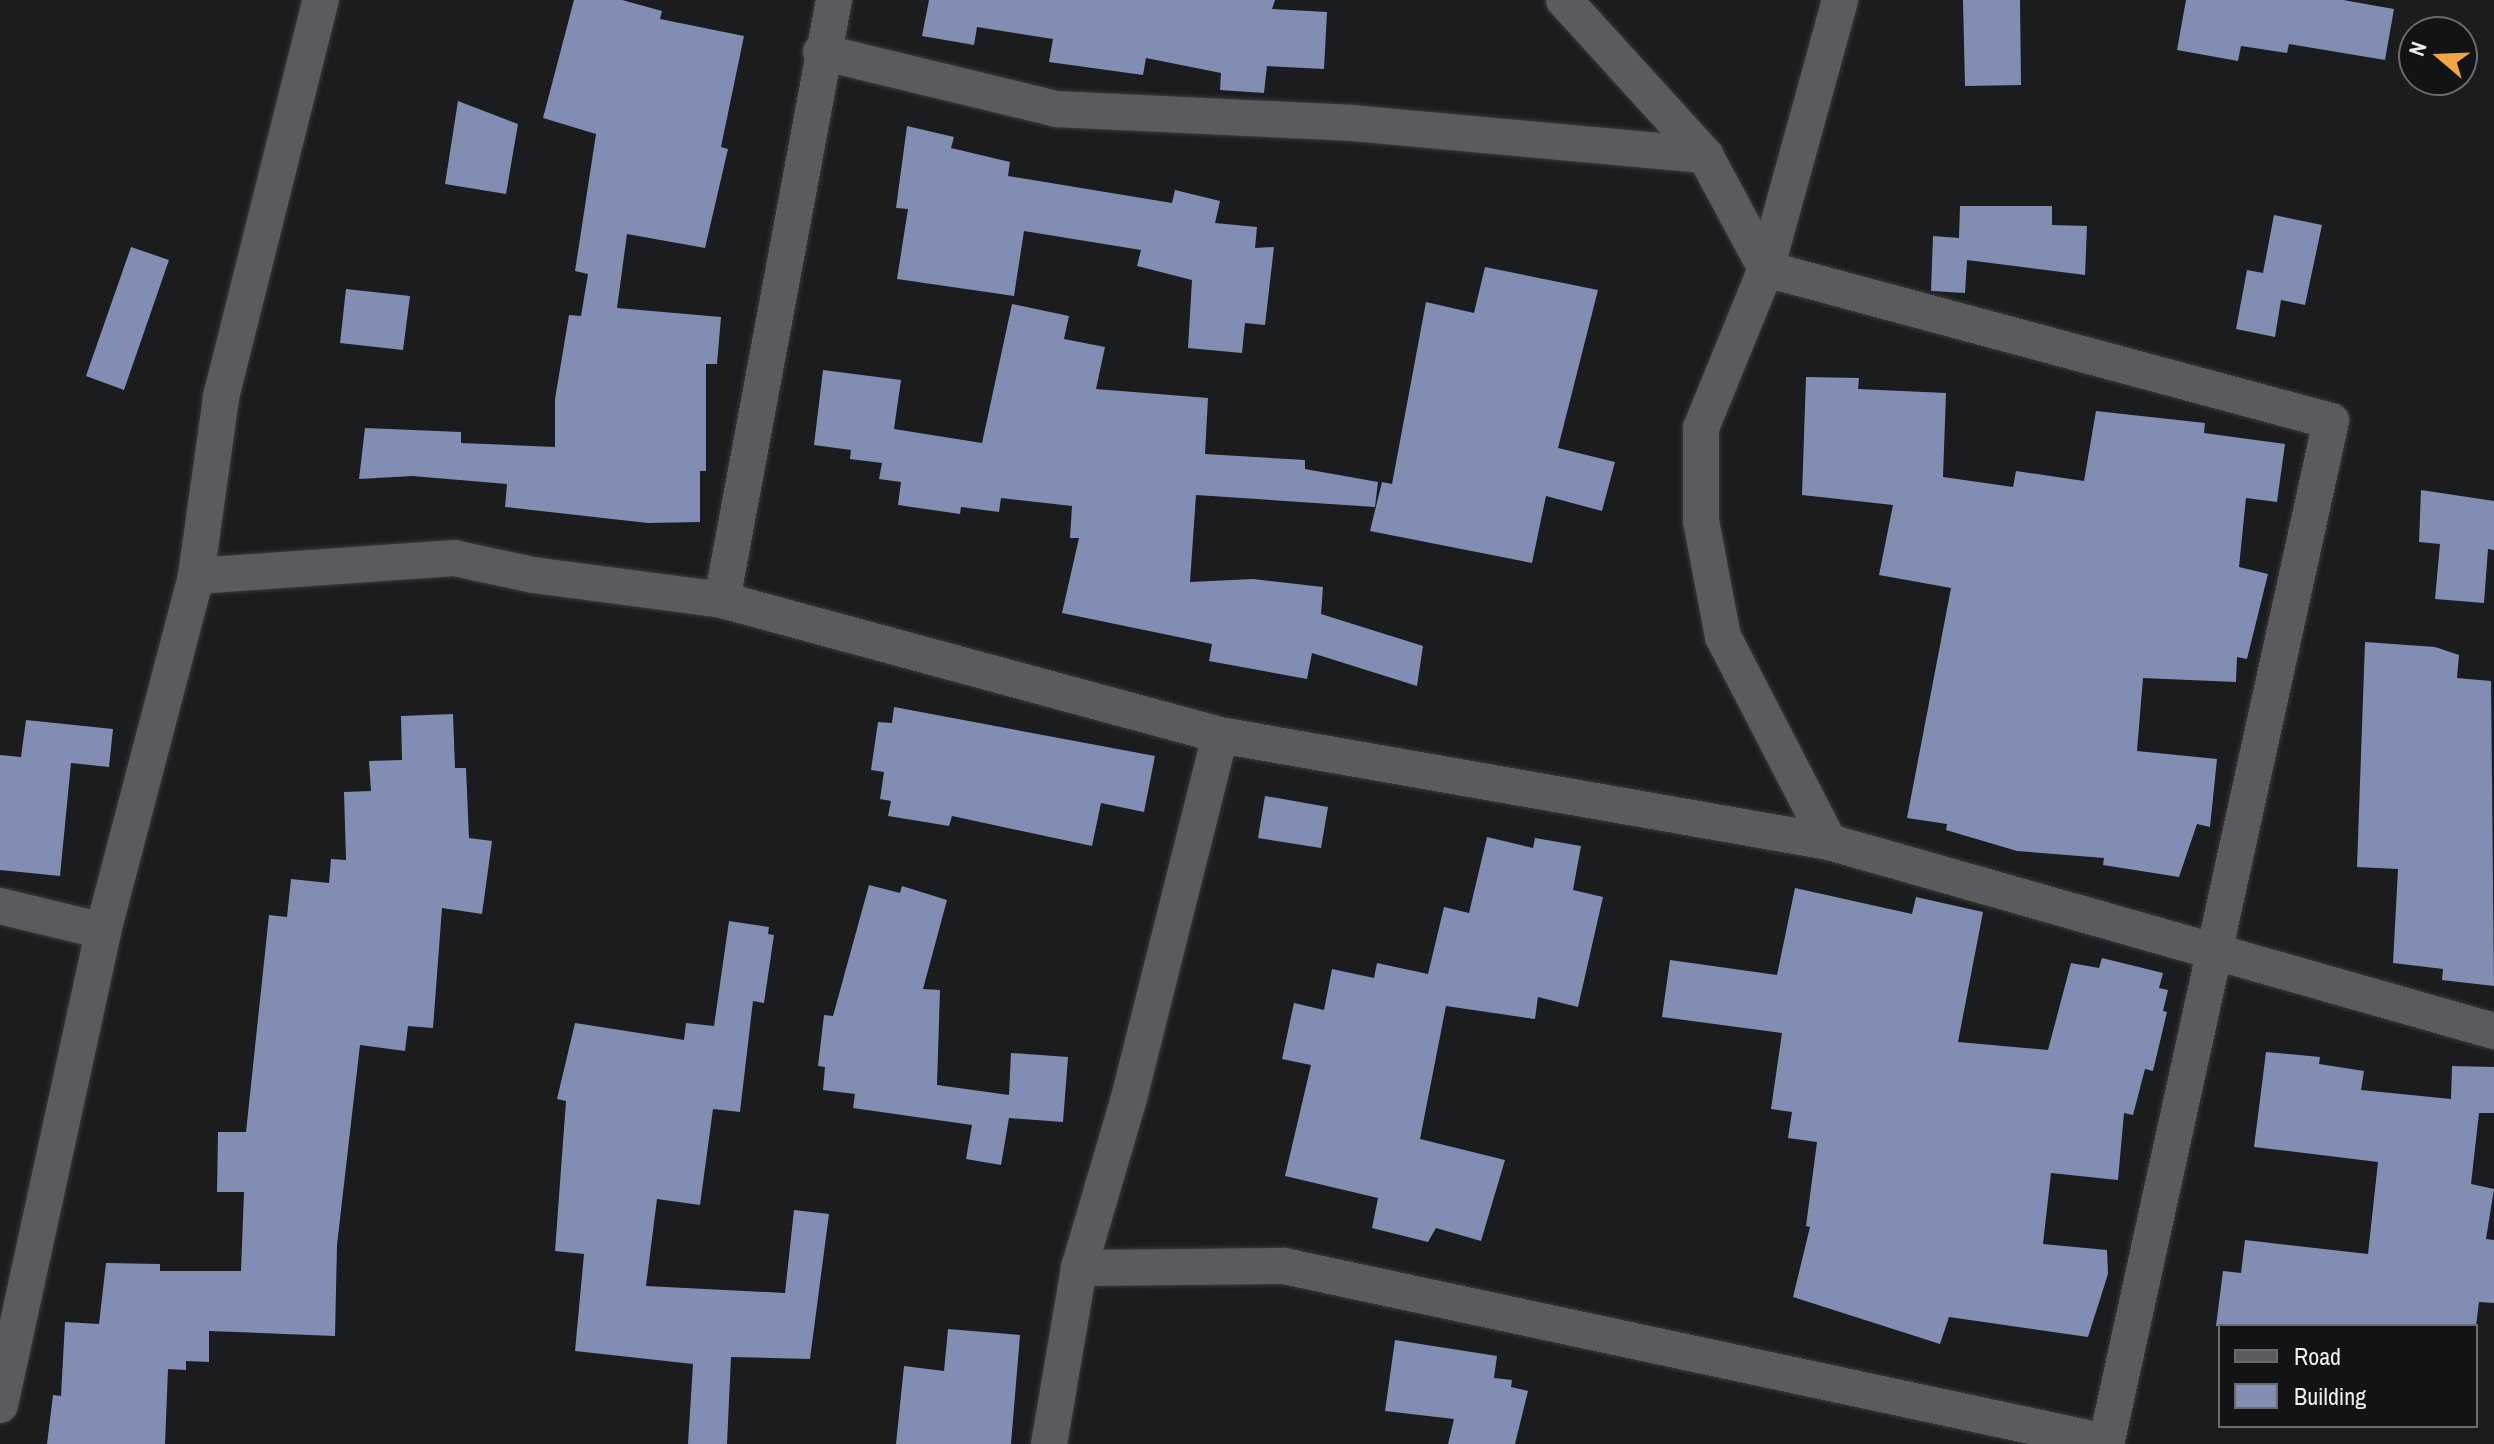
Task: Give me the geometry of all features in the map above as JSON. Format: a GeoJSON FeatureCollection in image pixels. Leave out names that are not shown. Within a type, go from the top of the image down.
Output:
{"type":"FeatureCollection","features":[{"type":"Feature","properties":{"kind":"street"},"geometry":{"type":"LineString","coordinates":[[0,1405],[103,931],[196,576],[221,397],[321,0]]}},
{"type":"Feature","properties":{"kind":"street"},"geometry":{"type":"LineString","coordinates":[[722,600],[821,52],[834,0]]}},
{"type":"Feature","properties":{"kind":"street"},"geometry":{"type":"LineString","coordinates":[[1079,1268],[1284,1266],[2106,1443],[2331,421],[1766,269],[1705,155],[1564,0]]}},
{"type":"Feature","properties":{"kind":"street"},"geometry":{"type":"LineString","coordinates":[[1829,842],[1723,637],[1701,521],[1701,428],[1766,269],[1840,0]]}},
{"type":"Feature","properties":{"kind":"street"},"geometry":{"type":"LineString","coordinates":[[821,52],[1057,109],[1352,123],[1705,155]]}},
{"type":"Feature","properties":{"kind":"street"},"geometry":{"type":"LineString","coordinates":[[196,576],[454,558],[533,575],[722,600],[1220,735],[1829,842],[2215,949],[2494,1031]]}},
{"type":"Feature","properties":{"kind":"street"},"geometry":{"type":"LineString","coordinates":[[1049,1444],[1079,1268],[1129,1098],[1220,735]]}},
{"type":"Feature","properties":{"kind":"street"},"geometry":{"type":"LineString","coordinates":[[0,906],[103,931]]}},
{"type":"Feature","properties":{"kind":"building"},"geometry":{"type":"Polygon","coordinates":[[[574,0],[622,0],[662,11],[660,19],[744,36],[721,147],[728,149],[705,248],[627,234],[617,308],[721,317],[717,364],[706,364],[706,471],[700,471],[700,522],[648,523],[505,507],[507,484],[412,476],[359,479],[365,428],[461,432],[461,443],[555,447],[555,399],[569,315],[581,316],[588,274],[575,271],[596,134],[543,118],[574,0]]]}},
{"type":"Feature","properties":{"kind":"building"},"geometry":{"type":"Polygon","coordinates":[[[929,0],[1275,0],[1272,9],[1327,12],[1324,69],[1267,66],[1264,93],[1220,90],[1221,73],[1146,58],[1143,75],[1049,62],[1053,39],[977,27],[974,45],[922,36],[929,0]]]}},
{"type":"Feature","properties":{"kind":"building"},"geometry":{"type":"Polygon","coordinates":[[[1963,0],[2020,0],[2021,85],[1965,86],[1963,0]]]}},
{"type":"Feature","properties":{"kind":"building"},"geometry":{"type":"Polygon","coordinates":[[[2186,0],[2343,0],[2394,9],[2385,60],[2289,44],[2287,53],[2241,46],[2238,61],[2177,50],[2186,0]]]}},
{"type":"Feature","properties":{"kind":"building"},"geometry":{"type":"Polygon","coordinates":[[[458,101],[518,124],[506,194],[445,184],[458,101]]]}},
{"type":"Feature","properties":{"kind":"building"},"geometry":{"type":"Polygon","coordinates":[[[907,126],[954,137],[951,148],[1010,162],[1008,176],[1172,203],[1175,190],[1220,201],[1215,223],[1257,227],[1255,248],[1274,247],[1265,325],[1245,323],[1242,353],[1188,348],[1192,280],[1137,266],[1141,250],[1024,231],[1014,296],[897,279],[908,209],[896,208],[907,126]]]}},
{"type":"Feature","properties":{"kind":"building"},"geometry":{"type":"Polygon","coordinates":[[[1960,206],[2052,206],[2052,225],[2087,226],[2085,275],[1967,260],[1965,293],[1931,291],[1933,236],[1959,238],[1960,206]]]}},
{"type":"Feature","properties":{"kind":"building"},"geometry":{"type":"Polygon","coordinates":[[[2274,215],[2322,225],[2305,305],[2281,300],[2275,337],[2236,329],[2247,270],[2263,273],[2274,215]]]}},
{"type":"Feature","properties":{"kind":"building"},"geometry":{"type":"Polygon","coordinates":[[[131,247],[169,260],[124,390],[86,376],[131,247]]]}},
{"type":"Feature","properties":{"kind":"building"},"geometry":{"type":"Polygon","coordinates":[[[1485,267],[1598,290],[1558,448],[1615,462],[1602,511],[1546,496],[1532,563],[1370,531],[1382,482],[1392,484],[1426,302],[1474,313],[1485,267]]]}},
{"type":"Feature","properties":{"kind":"building"},"geometry":{"type":"Polygon","coordinates":[[[346,289],[410,296],[403,350],[340,343],[346,289]]]}},
{"type":"Feature","properties":{"kind":"building"},"geometry":{"type":"Polygon","coordinates":[[[1012,304],[1069,316],[1064,339],[1105,347],[1096,389],[1208,398],[1205,454],[1305,460],[1305,469],[1378,482],[1375,507],[1196,495],[1190,582],[1253,579],[1323,587],[1321,614],[1423,646],[1417,686],[1312,653],[1307,679],[1209,661],[1212,644],[1062,613],[1079,538],[1070,538],[1072,506],[1001,498],[999,512],[961,507],[960,514],[898,505],[901,482],[879,479],[882,463],[850,459],[851,450],[814,445],[823,370],[901,380],[894,429],[982,443],[1012,304]]]}},
{"type":"Feature","properties":{"kind":"building"},"geometry":{"type":"Polygon","coordinates":[[[1806,377],[1859,378],[1858,389],[1946,393],[1943,477],[2013,487],[2016,471],[2084,481],[2096,411],[2205,423],[2204,433],[2285,444],[2277,502],[2246,498],[2239,567],[2268,574],[2247,659],[2237,657],[2236,682],[2143,678],[2137,751],[2217,759],[2210,827],[2197,824],[2179,877],[2103,865],[2104,858],[2017,851],[1946,830],[1947,824],[1907,818],[1951,588],[1879,575],[1893,505],[1802,495],[1806,377]]]}},
{"type":"Feature","properties":{"kind":"building"},"geometry":{"type":"Polygon","coordinates":[[[2421,490],[2494,501],[2494,550],[2488,549],[2484,603],[2435,599],[2440,544],[2419,542],[2421,490]]]}},
{"type":"Feature","properties":{"kind":"building"},"geometry":{"type":"Polygon","coordinates":[[[2365,642],[2435,647],[2459,655],[2457,678],[2491,681],[2494,986],[2442,980],[2443,969],[2393,963],[2398,869],[2357,867],[2365,642]]]}},
{"type":"Feature","properties":{"kind":"building"},"geometry":{"type":"Polygon","coordinates":[[[894,707],[1155,756],[1144,812],[1101,803],[1092,846],[952,816],[949,826],[888,816],[891,801],[880,799],[884,772],[871,770],[878,722],[892,723],[894,707]]]}},
{"type":"Feature","properties":{"kind":"building"},"geometry":{"type":"Polygon","coordinates":[[[453,714],[455,768],[466,768],[469,838],[492,841],[482,914],[442,908],[433,1028],[408,1026],[405,1051],[360,1045],[337,1245],[335,1336],[209,1331],[209,1362],[186,1361],[186,1370],[168,1369],[165,1444],[47,1444],[53,1395],[61,1396],[65,1322],[99,1324],[106,1263],[160,1264],[160,1271],[241,1271],[244,1192],[217,1192],[218,1132],[246,1132],[269,915],[287,917],[291,879],[329,883],[331,859],[346,860],[344,792],[371,791],[369,761],[402,760],[401,716],[453,714]]]}},
{"type":"Feature","properties":{"kind":"building"},"geometry":{"type":"Polygon","coordinates":[[[26,720],[113,729],[109,767],[71,763],[60,876],[0,870],[0,755],[21,757],[26,720]]]}},
{"type":"Feature","properties":{"kind":"building"},"geometry":{"type":"Polygon","coordinates":[[[1265,796],[1328,807],[1321,848],[1258,838],[1265,796]]]}},
{"type":"Feature","properties":{"kind":"building"},"geometry":{"type":"Polygon","coordinates":[[[1487,837],[1533,848],[1535,838],[1581,846],[1573,890],[1603,897],[1578,1007],[1538,997],[1535,1019],[1446,1006],[1420,1139],[1505,1160],[1481,1241],[1436,1228],[1428,1242],[1372,1228],[1378,1198],[1285,1176],[1311,1065],[1282,1059],[1294,1003],[1324,1010],[1332,969],[1374,978],[1377,963],[1428,974],[1444,907],[1469,913],[1487,837]]]}},
{"type":"Feature","properties":{"kind":"building"},"geometry":{"type":"Polygon","coordinates":[[[869,885],[900,893],[902,886],[947,900],[923,989],[940,990],[937,1085],[1009,1095],[1011,1053],[1068,1057],[1063,1122],[1009,1118],[1001,1165],[966,1159],[972,1125],[853,1108],[855,1094],[823,1090],[825,1067],[818,1066],[824,1015],[833,1016],[869,885]]]}},
{"type":"Feature","properties":{"kind":"building"},"geometry":{"type":"Polygon","coordinates":[[[1795,888],[1912,914],[1916,897],[1983,912],[1958,1042],[2048,1050],[2071,963],[2099,968],[2102,958],[2163,973],[2159,988],[2168,990],[2163,1011],[2167,1012],[2153,1071],[2145,1069],[2133,1115],[2124,1113],[2118,1180],[2051,1173],[2043,1244],[2107,1250],[2108,1274],[2088,1337],[1949,1317],[1940,1344],[1793,1297],[1810,1227],[1806,1226],[1817,1142],[1788,1138],[1792,1112],[1771,1109],[1782,1033],[1662,1017],[1670,960],[1777,975],[1795,888]]]}},
{"type":"Feature","properties":{"kind":"building"},"geometry":{"type":"Polygon","coordinates":[[[729,921],[769,927],[768,934],[774,935],[764,1003],[753,1001],[740,1112],[713,1109],[700,1205],[657,1199],[646,1286],[785,1293],[794,1210],[829,1214],[810,1359],[731,1357],[727,1444],[688,1444],[693,1364],[575,1351],[584,1254],[555,1251],[566,1101],[557,1099],[575,1023],[684,1040],[686,1023],[714,1026],[729,921]]]}},
{"type":"Feature","properties":{"kind":"building"},"geometry":{"type":"Polygon","coordinates":[[[2266,1052],[2320,1057],[2319,1064],[2364,1071],[2361,1090],[2451,1099],[2452,1066],[2494,1067],[2494,1113],[2479,1113],[2471,1184],[2494,1189],[2486,1239],[2494,1240],[2494,1303],[2479,1302],[2476,1324],[2216,1326],[2223,1271],[2241,1273],[2245,1240],[2368,1254],[2378,1162],[2254,1147],[2266,1052]]]}},
{"type":"Feature","properties":{"kind":"building"},"geometry":{"type":"Polygon","coordinates":[[[948,1329],[1020,1335],[1011,1444],[896,1444],[904,1366],[944,1371],[948,1329]]]}},
{"type":"Feature","properties":{"kind":"building"},"geometry":{"type":"Polygon","coordinates":[[[1395,1340],[1497,1356],[1494,1378],[1512,1380],[1511,1387],[1528,1391],[1515,1444],[1448,1444],[1454,1419],[1385,1411],[1395,1340]]]}}]}
